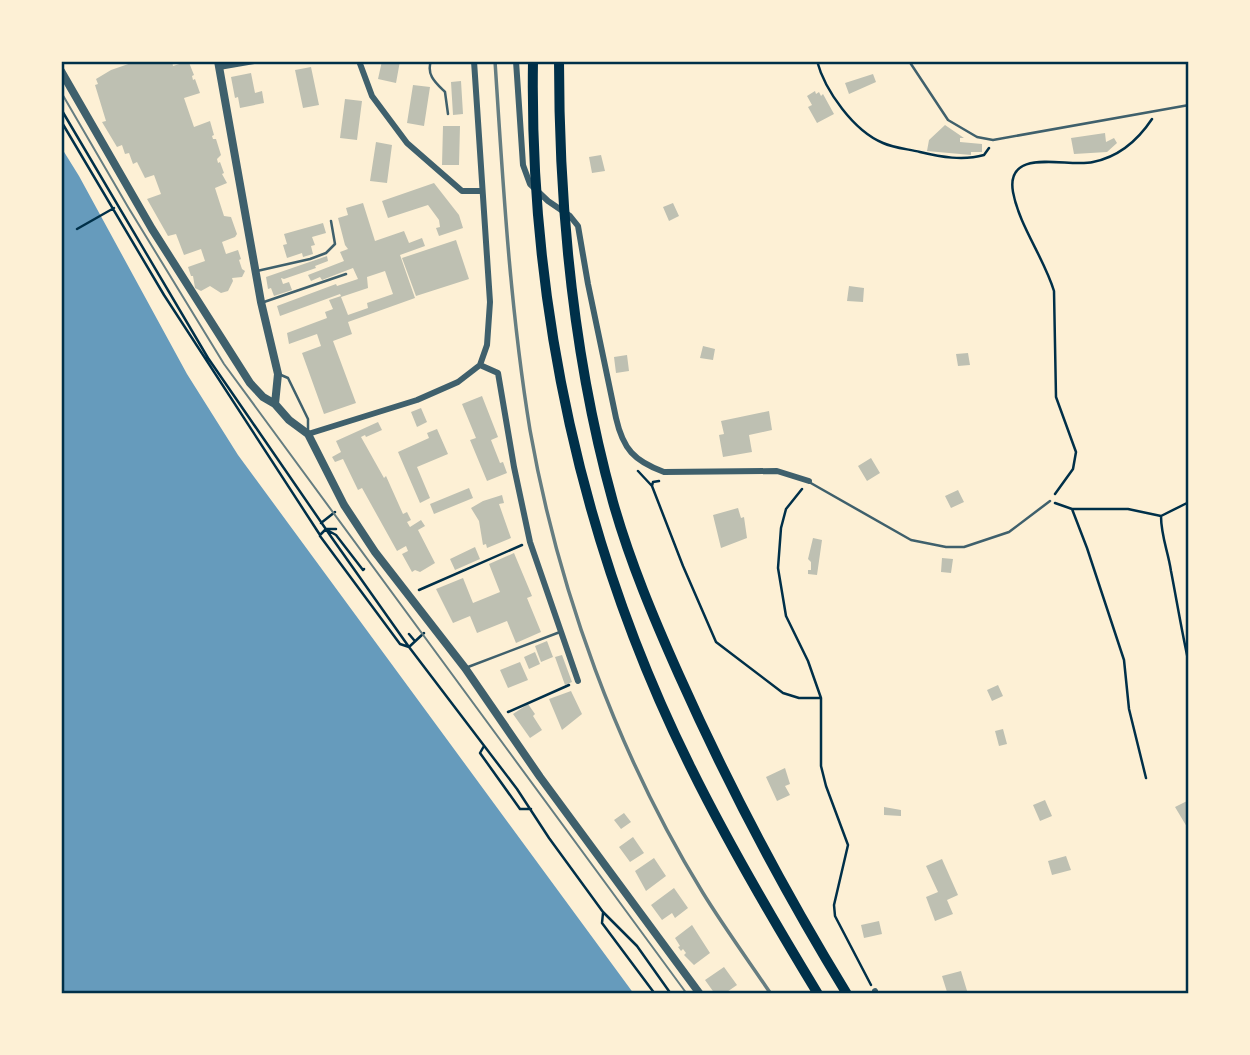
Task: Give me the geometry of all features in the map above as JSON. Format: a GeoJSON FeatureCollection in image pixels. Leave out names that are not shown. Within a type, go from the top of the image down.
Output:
{"type":"FeatureCollection","features":[{"type":"Feature","properties":{"kind":"highway"},"geometry":{"type":"LineString","coordinates":[[533,61],[538,206],[557,365],[591,511],[640,651],[696,778],[764,903],[818,994]]}},
{"type":"Feature","properties":{"kind":"highway"},"geometry":{"type":"LineString","coordinates":[[559,61],[562,203],[566,251],[591,413],[613,504],[634,569],[715,754],[792,902],[848,994]]}},
{"type":"Feature","properties":{"kind":"street"},"geometry":{"type":"LineString","coordinates":[[254,61],[219,64],[255,272],[278,374],[275,404]]}},
{"type":"Feature","properties":{"kind":"street"},"geometry":{"type":"LineString","coordinates":[[359,61],[372,96],[407,143],[462,191],[482,191]]}},
{"type":"Feature","properties":{"kind":"street"},"geometry":{"type":"LineString","coordinates":[[308,434],[417,400],[458,382],[480,365],[487,345],[490,302],[474,61]]}},
{"type":"Feature","properties":{"kind":"street"},"geometry":{"type":"LineString","coordinates":[[516,61],[523,165],[530,184],[578,226],[621,439],[631,453],[648,467],[664,472],[777,471],[806,484]]}},
{"type":"Feature","properties":{"kind":"street"},"geometry":{"type":"LineString","coordinates":[[61,71],[152,229],[250,383],[263,397],[275,404],[289,421],[308,434],[344,505],[375,552],[465,668],[700,994]]}},
{"type":"Feature","properties":{"kind":"street"},"geometry":{"type":"LineString","coordinates":[[480,365],[498,373],[530,542],[578,681]]}},
{"type":"Feature","properties":{"kind":"lane"},"geometry":{"type":"LineString","coordinates":[[431,61],[429,68],[433,80],[445,92],[448,114]]}},
{"type":"Feature","properties":{"kind":"lane"},"geometry":{"type":"LineString","coordinates":[[909,61],[948,120],[977,137],[993,140],[1189,105]]}},
{"type":"Feature","properties":{"kind":"lane"},"geometry":{"type":"LineString","coordinates":[[255,272],[326,253],[335,244],[331,221]]}},
{"type":"Feature","properties":{"kind":"lane"},"geometry":{"type":"LineString","coordinates":[[261,303],[346,274]]}},
{"type":"Feature","properties":{"kind":"lane"},"geometry":{"type":"LineString","coordinates":[[278,374],[288,378],[307,419],[308,434]]}},
{"type":"Feature","properties":{"kind":"lane"},"geometry":{"type":"LineString","coordinates":[[806,484],[911,540],[946,547],[964,547],[1010,532],[1050,501]]}},
{"type":"Feature","properties":{"kind":"lane"},"geometry":{"type":"LineString","coordinates":[[465,668],[560,632]]}},
{"type":"Feature","properties":{"kind":"path"},"geometry":{"type":"LineString","coordinates":[[817,61],[820,74],[850,120],[882,143],[931,155],[970,159],[984,155],[993,140]]}},
{"type":"Feature","properties":{"kind":"path"},"geometry":{"type":"LineString","coordinates":[[61,110],[208,358],[409,647],[485,746],[603,912],[637,946],[671,994]]}},
{"type":"Feature","properties":{"kind":"path"},"geometry":{"type":"LineString","coordinates":[[1157,111],[1143,133],[1108,158],[1092,163],[1038,161],[1026,164],[1017,170],[1013,178],[1014,195],[1054,291],[1056,397],[1076,452],[1073,469],[1050,501],[1072,509],[1128,509],[1161,516],[1189,502]]}},
{"type":"Feature","properties":{"kind":"path"},"geometry":{"type":"LineString","coordinates":[[61,121],[184,327],[320,535],[400,644],[409,647]]}},
{"type":"Feature","properties":{"kind":"path"},"geometry":{"type":"LineString","coordinates":[[77,229],[114,208]]}},
{"type":"Feature","properties":{"kind":"path"},"geometry":{"type":"LineString","coordinates":[[681,473],[677,479],[653,482],[652,486],[716,642],[783,693],[799,698],[821,698]]}},
{"type":"Feature","properties":{"kind":"path"},"geometry":{"type":"LineString","coordinates":[[806,484],[786,509],[781,528],[778,568],[786,616],[808,661],[821,698],[821,766],[825,786],[848,845],[834,905],[835,916],[875,991]]}},
{"type":"Feature","properties":{"kind":"path"},"geometry":{"type":"LineString","coordinates":[[1072,509],[1124,660],[1129,709],[1146,778]]}},
{"type":"Feature","properties":{"kind":"path"},"geometry":{"type":"LineString","coordinates":[[1161,516],[1161,534],[1189,664]]}},
{"type":"Feature","properties":{"kind":"path"},"geometry":{"type":"LineString","coordinates":[[326,529],[336,535],[364,569]]}},
{"type":"Feature","properties":{"kind":"path"},"geometry":{"type":"LineString","coordinates":[[320,535],[326,529],[336,529]]}},
{"type":"Feature","properties":{"kind":"path"},"geometry":{"type":"LineString","coordinates":[[409,594],[514,548]]}},
{"type":"Feature","properties":{"kind":"path"},"geometry":{"type":"LineString","coordinates":[[409,634],[414,640],[409,647]]}},
{"type":"Feature","properties":{"kind":"path"},"geometry":{"type":"LineString","coordinates":[[499,717],[578,681]]}},
{"type":"Feature","properties":{"kind":"path"},"geometry":{"type":"LineString","coordinates":[[485,746],[480,753],[520,809],[531,809]]}},
{"type":"Feature","properties":{"kind":"path"},"geometry":{"type":"LineString","coordinates":[[603,912],[602,923],[655,994]]}},
{"type":"Feature","properties":{"kind":"water"},"geometry":{"type":"Polygon","coordinates":[[[61,147],[187,374],[238,455],[634,994],[61,994],[61,147]]]}},
{"type":"Feature","properties":{"kind":"building"},"geometry":{"type":"Polygon","coordinates":[[[137,61],[172,61],[173,66],[189,61],[193,80],[195,79],[200,93],[184,98],[194,127],[210,121],[214,135],[212,136],[216,139],[221,155],[217,159],[218,163],[220,162],[227,183],[215,188],[224,216],[231,217],[237,234],[222,242],[226,254],[238,250],[242,269],[245,271],[242,277],[232,278],[228,291],[221,293],[210,286],[201,291],[195,288],[188,267],[205,261],[201,249],[184,255],[176,234],[168,236],[147,199],[161,194],[154,175],[145,178],[137,162],[133,164],[122,145],[117,147],[102,122],[106,121],[95,85],[98,84],[96,79],[111,70],[137,61]]]}},
{"type":"Feature","properties":{"kind":"building"},"geometry":{"type":"Polygon","coordinates":[[[382,61],[400,61],[396,83],[378,79],[382,61]]]}},
{"type":"Feature","properties":{"kind":"building"},"geometry":{"type":"Polygon","coordinates":[[[311,67],[319,105],[303,108],[295,70],[311,67]]]}},
{"type":"Feature","properties":{"kind":"building"},"geometry":{"type":"Polygon","coordinates":[[[251,73],[255,93],[262,91],[264,103],[240,108],[231,77],[251,73]]]}},
{"type":"Feature","properties":{"kind":"building"},"geometry":{"type":"Polygon","coordinates":[[[873,74],[876,82],[849,94],[845,83],[873,74]]]}},
{"type":"Feature","properties":{"kind":"building"},"geometry":{"type":"Polygon","coordinates":[[[461,81],[463,114],[453,115],[451,82],[461,81]]]}},
{"type":"Feature","properties":{"kind":"building"},"geometry":{"type":"Polygon","coordinates":[[[413,85],[430,87],[424,126],[407,123],[413,85]]]}},
{"type":"Feature","properties":{"kind":"building"},"geometry":{"type":"Polygon","coordinates":[[[815,91],[821,96],[823,94],[834,114],[817,123],[808,107],[812,105],[807,96],[815,91]]]}},
{"type":"Feature","properties":{"kind":"building"},"geometry":{"type":"Polygon","coordinates":[[[345,99],[362,101],[357,140],[340,138],[345,99]]]}},
{"type":"Feature","properties":{"kind":"building"},"geometry":{"type":"Polygon","coordinates":[[[945,125],[964,138],[960,138],[960,142],[982,144],[982,152],[971,152],[971,155],[927,151],[929,140],[945,125]]]}},
{"type":"Feature","properties":{"kind":"building"},"geometry":{"type":"Polygon","coordinates":[[[443,126],[460,126],[459,165],[442,165],[443,126]]]}},
{"type":"Feature","properties":{"kind":"building"},"geometry":{"type":"Polygon","coordinates":[[[1105,133],[1106,142],[1114,138],[1117,143],[1107,152],[1074,154],[1071,138],[1105,133]]]}},
{"type":"Feature","properties":{"kind":"building"},"geometry":{"type":"Polygon","coordinates":[[[376,142],[392,145],[387,183],[370,181],[376,142]]]}},
{"type":"Feature","properties":{"kind":"building"},"geometry":{"type":"Polygon","coordinates":[[[601,155],[605,171],[592,173],[589,157],[601,155]]]}},
{"type":"Feature","properties":{"kind":"building"},"geometry":{"type":"Polygon","coordinates":[[[434,183],[459,215],[463,228],[439,236],[436,228],[440,227],[439,220],[428,205],[388,218],[382,201],[434,183]]]}},
{"type":"Feature","properties":{"kind":"building"},"geometry":{"type":"Polygon","coordinates":[[[363,203],[375,241],[404,231],[409,243],[422,238],[425,246],[400,255],[415,298],[348,322],[352,334],[333,341],[356,403],[324,414],[302,353],[321,346],[317,334],[289,344],[287,333],[327,318],[325,312],[333,309],[329,300],[341,296],[340,294],[280,316],[277,306],[336,284],[337,286],[358,279],[353,268],[322,280],[320,277],[311,281],[308,275],[344,261],[340,252],[348,249],[338,218],[348,215],[346,208],[363,203]],[[385,271],[367,277],[368,288],[341,297],[348,315],[368,308],[367,303],[393,294],[385,271]]]}},
{"type":"Feature","properties":{"kind":"building"},"geometry":{"type":"Polygon","coordinates":[[[673,203],[679,216],[669,221],[663,207],[673,203]]]}},
{"type":"Feature","properties":{"kind":"building"},"geometry":{"type":"Polygon","coordinates":[[[323,223],[326,233],[312,237],[315,245],[311,246],[313,254],[303,257],[302,253],[287,258],[283,245],[287,244],[284,234],[323,223]]]}},
{"type":"Feature","properties":{"kind":"building"},"geometry":{"type":"Polygon","coordinates":[[[456,240],[469,279],[416,296],[402,258],[456,240]]]}},
{"type":"Feature","properties":{"kind":"building"},"geometry":{"type":"Polygon","coordinates":[[[327,256],[328,261],[315,266],[316,268],[281,278],[283,284],[289,282],[292,290],[274,296],[271,288],[268,289],[266,277],[327,256]]]}},
{"type":"Feature","properties":{"kind":"building"},"geometry":{"type":"Polygon","coordinates":[[[849,286],[864,288],[863,302],[847,301],[849,286]]]}},
{"type":"Feature","properties":{"kind":"building"},"geometry":{"type":"Polygon","coordinates":[[[703,346],[715,349],[713,360],[700,358],[703,346]]]}},
{"type":"Feature","properties":{"kind":"building"},"geometry":{"type":"Polygon","coordinates":[[[968,353],[970,365],[958,366],[956,354],[968,353]]]}},
{"type":"Feature","properties":{"kind":"building"},"geometry":{"type":"Polygon","coordinates":[[[627,355],[629,371],[616,373],[614,357],[627,355]]]}},
{"type":"Feature","properties":{"kind":"building"},"geometry":{"type":"Polygon","coordinates":[[[482,396],[498,437],[491,440],[507,473],[487,481],[470,440],[476,438],[462,404],[482,396]]]}},
{"type":"Feature","properties":{"kind":"building"},"geometry":{"type":"Polygon","coordinates":[[[421,408],[427,422],[417,427],[411,412],[421,408]]]}},
{"type":"Feature","properties":{"kind":"building"},"geometry":{"type":"Polygon","coordinates":[[[769,411],[772,430],[749,435],[752,452],[723,457],[719,435],[724,434],[721,421],[769,411]]]}},
{"type":"Feature","properties":{"kind":"building"},"geometry":{"type":"Polygon","coordinates":[[[378,422],[382,430],[361,437],[384,478],[386,476],[403,514],[407,512],[411,520],[407,522],[410,527],[421,520],[425,526],[418,530],[435,563],[420,572],[412,572],[402,554],[408,551],[406,546],[397,551],[362,488],[358,490],[343,459],[335,462],[332,457],[341,452],[336,441],[378,422]]]}},
{"type":"Feature","properties":{"kind":"building"},"geometry":{"type":"Polygon","coordinates":[[[437,429],[448,454],[417,467],[430,498],[420,503],[398,452],[429,438],[427,433],[437,429]]]}},
{"type":"Feature","properties":{"kind":"building"},"geometry":{"type":"Polygon","coordinates":[[[871,458],[880,473],[867,481],[858,466],[871,458]]]}},
{"type":"Feature","properties":{"kind":"building"},"geometry":{"type":"Polygon","coordinates":[[[469,488],[473,498],[434,514],[430,504],[469,488]]]}},
{"type":"Feature","properties":{"kind":"building"},"geometry":{"type":"Polygon","coordinates":[[[958,490],[964,502],[951,508],[945,496],[958,490]]]}},
{"type":"Feature","properties":{"kind":"building"},"geometry":{"type":"Polygon","coordinates":[[[502,495],[504,503],[499,504],[511,538],[487,548],[486,544],[483,545],[479,521],[471,508],[502,495]]]}},
{"type":"Feature","properties":{"kind":"building"},"geometry":{"type":"Polygon","coordinates":[[[738,508],[741,518],[744,517],[747,538],[721,548],[713,515],[738,508]]]}},
{"type":"Feature","properties":{"kind":"building"},"geometry":{"type":"Polygon","coordinates":[[[813,538],[822,540],[817,575],[808,574],[808,570],[811,570],[811,562],[808,559],[813,538]]]}},
{"type":"Feature","properties":{"kind":"building"},"geometry":{"type":"Polygon","coordinates":[[[475,547],[480,559],[455,570],[450,559],[475,547]]]}},
{"type":"Feature","properties":{"kind":"building"},"geometry":{"type":"Polygon","coordinates":[[[514,553],[532,596],[527,598],[541,632],[516,643],[507,621],[477,633],[470,616],[453,623],[436,589],[463,578],[473,603],[500,592],[489,564],[514,553]]]}},
{"type":"Feature","properties":{"kind":"building"},"geometry":{"type":"Polygon","coordinates":[[[942,558],[953,559],[951,573],[941,572],[942,558]]]}},
{"type":"Feature","properties":{"kind":"building"},"geometry":{"type":"Polygon","coordinates":[[[547,641],[553,657],[541,662],[535,646],[547,641]]]}},
{"type":"Feature","properties":{"kind":"building"},"geometry":{"type":"Polygon","coordinates":[[[535,652],[540,664],[529,669],[524,657],[535,652]]]}},
{"type":"Feature","properties":{"kind":"building"},"geometry":{"type":"Polygon","coordinates":[[[562,655],[572,682],[565,685],[555,657],[562,655]]]}},
{"type":"Feature","properties":{"kind":"building"},"geometry":{"type":"Polygon","coordinates":[[[520,662],[528,680],[508,688],[500,670],[520,662]]]}},
{"type":"Feature","properties":{"kind":"building"},"geometry":{"type":"Polygon","coordinates":[[[998,685],[1003,696],[992,701],[987,690],[998,685]]]}},
{"type":"Feature","properties":{"kind":"building"},"geometry":{"type":"Polygon","coordinates":[[[571,691],[582,714],[562,730],[549,699],[571,691]]]}},
{"type":"Feature","properties":{"kind":"building"},"geometry":{"type":"Polygon","coordinates":[[[528,704],[542,730],[530,738],[513,714],[528,704]]]}},
{"type":"Feature","properties":{"kind":"building"},"geometry":{"type":"Polygon","coordinates":[[[1003,729],[1007,744],[999,746],[995,731],[1003,729]]]}},
{"type":"Feature","properties":{"kind":"building"},"geometry":{"type":"Polygon","coordinates":[[[785,768],[790,784],[785,786],[790,795],[777,801],[766,777],[785,768]]]}},
{"type":"Feature","properties":{"kind":"building"},"geometry":{"type":"Polygon","coordinates":[[[1045,800],[1052,816],[1040,821],[1033,805],[1045,800]]]}},
{"type":"Feature","properties":{"kind":"building"},"geometry":{"type":"Polygon","coordinates":[[[1189,800],[1189,826],[1187,827],[1175,807],[1189,800]]]}},
{"type":"Feature","properties":{"kind":"building"},"geometry":{"type":"Polygon","coordinates":[[[884,807],[901,810],[901,816],[884,815],[884,807]]]}},
{"type":"Feature","properties":{"kind":"building"},"geometry":{"type":"Polygon","coordinates":[[[624,813],[631,822],[621,829],[614,820],[624,813]]]}},
{"type":"Feature","properties":{"kind":"building"},"geometry":{"type":"Polygon","coordinates":[[[633,837],[644,853],[630,862],[619,847],[633,837]]]}},
{"type":"Feature","properties":{"kind":"building"},"geometry":{"type":"Polygon","coordinates":[[[1066,856],[1071,870],[1052,875],[1048,861],[1066,856]]]}},
{"type":"Feature","properties":{"kind":"building"},"geometry":{"type":"Polygon","coordinates":[[[654,858],[666,876],[646,891],[635,871],[654,858]]]}},
{"type":"Feature","properties":{"kind":"building"},"geometry":{"type":"Polygon","coordinates":[[[942,859],[958,895],[947,900],[953,914],[935,921],[926,897],[938,892],[926,866],[942,859]]]}},
{"type":"Feature","properties":{"kind":"building"},"geometry":{"type":"Polygon","coordinates":[[[674,888],[688,908],[675,918],[672,913],[662,920],[651,905],[674,888]]]}},
{"type":"Feature","properties":{"kind":"building"},"geometry":{"type":"Polygon","coordinates":[[[879,921],[882,934],[864,938],[861,925],[879,921]]]}},
{"type":"Feature","properties":{"kind":"building"},"geometry":{"type":"Polygon","coordinates":[[[692,925],[710,953],[694,965],[684,955],[686,953],[683,949],[681,951],[678,947],[680,946],[675,938],[692,925]]]}},
{"type":"Feature","properties":{"kind":"building"},"geometry":{"type":"Polygon","coordinates":[[[724,967],[737,985],[724,994],[715,994],[705,980],[724,967]]]}},
{"type":"Feature","properties":{"kind":"building"},"geometry":{"type":"Polygon","coordinates":[[[961,971],[968,994],[947,992],[942,976],[961,971]]]}},
{"type":"Feature","properties":{"kind":"tram line"},"geometry":{"type":"LineString","coordinates":[[61,92],[224,364],[687,994]]}},
{"type":"Feature","properties":{"kind":"railway"},"geometry":{"type":"LineString","coordinates":[[495,61],[517,338],[530,430],[557,550],[595,669],[644,785],[703,893],[771,994]]}}]}
